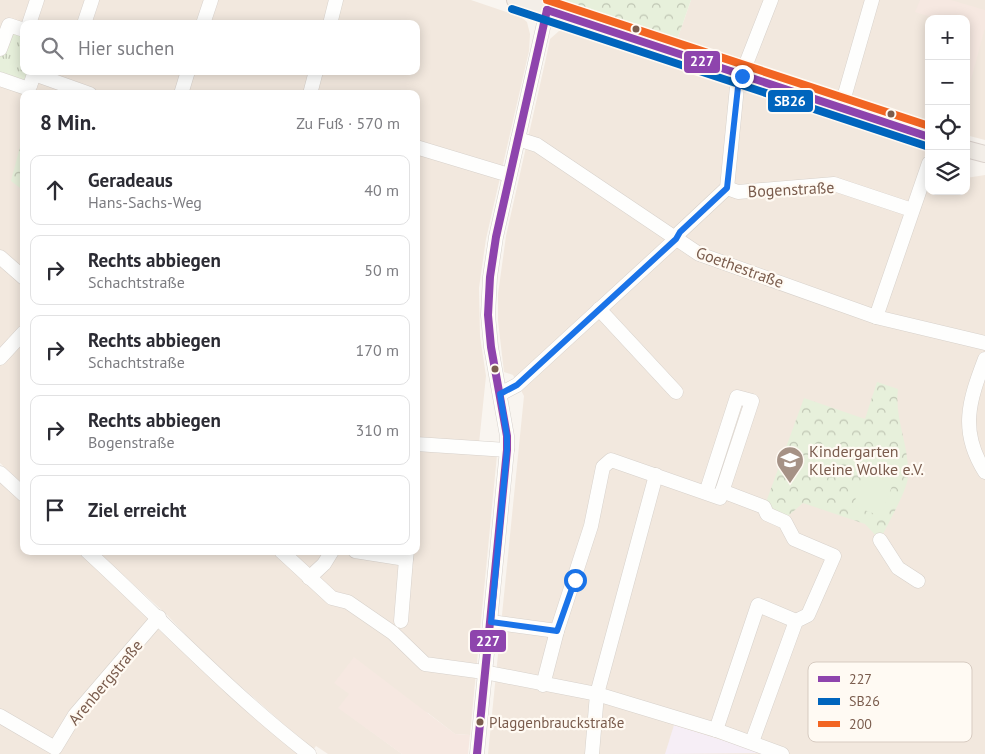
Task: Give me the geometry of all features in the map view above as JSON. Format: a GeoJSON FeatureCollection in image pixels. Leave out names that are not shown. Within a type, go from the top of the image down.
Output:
{"type":"FeatureCollection","features":[{"type":"Feature","properties":{"kind":"main road"},"geometry":{"type":"LineString","coordinates":[[515,0],[925,136]]}},
{"type":"Feature","properties":{"kind":"main road"},"geometry":{"type":"LineString","coordinates":[[970,150],[985,154]]}},
{"type":"Feature","properties":{"kind":"street"},"geometry":{"type":"LineString","coordinates":[[30,20],[37,0]]}},
{"type":"Feature","properties":{"kind":"street"},"geometry":{"type":"LineString","coordinates":[[85,20],[92,0]]}},
{"type":"Feature","properties":{"kind":"street"},"geometry":{"type":"LineString","coordinates":[[204,20],[211,0]]}},
{"type":"Feature","properties":{"kind":"street"},"geometry":{"type":"LineString","coordinates":[[331,20],[336,0]]}},
{"type":"Feature","properties":{"kind":"street","name":"Bogenstraße"},"geometry":{"type":"LineString","coordinates":[[500,394],[517,385],[676,239],[680,232],[727,188],[738,87],[771,0]]}},
{"type":"Feature","properties":{"kind":"street"},"geometry":{"type":"LineString","coordinates":[[841,108],[872,0]]}},
{"type":"Feature","properties":{"kind":"street"},"geometry":{"type":"LineString","coordinates":[[477,754],[507,450],[507,436],[491,347],[488,315],[490,277],[496,237],[547,10]]}},
{"type":"Feature","properties":{"kind":"street"},"geometry":{"type":"LineString","coordinates":[[0,49],[4,23],[20,29]]}},
{"type":"Feature","properties":{"kind":"street"},"geometry":{"type":"LineString","coordinates":[[0,79],[26,88],[30,86],[33,75]]}},
{"type":"Feature","properties":{"kind":"street"},"geometry":{"type":"LineString","coordinates":[[39,75],[79,90]]}},
{"type":"Feature","properties":{"kind":"street"},"geometry":{"type":"LineString","coordinates":[[182,90],[187,75]]}},
{"type":"Feature","properties":{"kind":"street"},"geometry":{"type":"LineString","coordinates":[[311,90],[315,75]]}},
{"type":"Feature","properties":{"kind":"street","name":"Goethestraße"},"geometry":{"type":"LineString","coordinates":[[518,139],[537,145],[699,254],[876,317],[985,344]]}},
{"type":"Feature","properties":{"kind":"street"},"geometry":{"type":"LineString","coordinates":[[420,148],[510,175]]}},
{"type":"Feature","properties":{"kind":"street"},"geometry":{"type":"LineString","coordinates":[[876,317],[925,174]]}},
{"type":"Feature","properties":{"kind":"street","name":"Bogenstraße"},"geometry":{"type":"LineString","coordinates":[[727,188],[738,192],[834,184],[912,210]]}},
{"type":"Feature","properties":{"kind":"street"},"geometry":{"type":"LineString","coordinates":[[0,257],[20,274]]}},
{"type":"Feature","properties":{"kind":"street"},"geometry":{"type":"LineString","coordinates":[[599,309],[676,392]]}},
{"type":"Feature","properties":{"kind":"street"},"geometry":{"type":"LineString","coordinates":[[0,358],[20,336]]}},
{"type":"Feature","properties":{"kind":"street"},"geometry":{"type":"LineString","coordinates":[[985,358],[972,393],[967,427],[972,447],[985,472]]}},
{"type":"Feature","properties":{"kind":"street"},"geometry":{"type":"LineString","coordinates":[[706,493],[737,397],[752,401],[721,494]]}},
{"type":"Feature","properties":{"kind":"street"},"geometry":{"type":"LineString","coordinates":[[420,444],[507,450]]}},
{"type":"Feature","properties":{"kind":"street"},"geometry":{"type":"LineString","coordinates":[[543,685],[557,631],[591,526],[600,471],[611,460],[706,493],[721,494],[764,507],[767,514],[785,522],[794,539],[834,556],[808,615],[796,621],[752,742]]}},
{"type":"Feature","properties":{"kind":"street"},"geometry":{"type":"LineString","coordinates":[[0,474],[20,491]]}},
{"type":"Feature","properties":{"kind":"street"},"geometry":{"type":"LineString","coordinates":[[592,754],[597,694],[656,475]]}},
{"type":"Feature","properties":{"kind":"street"},"geometry":{"type":"LineString","coordinates":[[880,540],[898,568],[918,581]]}},
{"type":"Feature","properties":{"kind":"street"},"geometry":{"type":"LineString","coordinates":[[91,555],[159,617],[188,648],[309,754]]}},
{"type":"Feature","properties":{"kind":"street"},"geometry":{"type":"LineString","coordinates":[[285,555],[332,598],[348,602],[393,632],[425,664],[484,672],[597,694],[716,730],[752,742],[773,752]]}},
{"type":"Feature","properties":{"kind":"street"},"geometry":{"type":"LineString","coordinates":[[309,578],[324,564],[330,555]]}},
{"type":"Feature","properties":{"kind":"street"},"geometry":{"type":"LineString","coordinates":[[401,621],[407,555]]}},
{"type":"Feature","properties":{"kind":"street"},"geometry":{"type":"LineString","coordinates":[[716,730],[758,605],[796,621]]}},
{"type":"Feature","properties":{"kind":"street","name":"Arenbergstraße"},"geometry":{"type":"LineString","coordinates":[[0,716],[57,752],[75,715],[159,617]]}},
{"type":"Feature","properties":{"kind":"street"},"geometry":{"type":"LineString","coordinates":[[491,622],[557,631]]}},
{"type":"Feature","properties":{"kind":"shaded area"},"geometry":{"type":"Polygon","coordinates":[[[0,0],[471,0],[521,17],[527,22],[530,34],[529,51],[486,239],[479,288],[480,336],[486,376],[478,453],[497,455],[470,735],[455,734],[428,713],[350,694],[339,708],[402,754],[328,754],[316,746],[313,750],[203,653],[167,615],[101,555],[420,555],[420,90],[20,90],[20,481],[0,463],[0,0]]]}},
{"type":"Feature","properties":{"kind":"shaded area"},"geometry":{"type":"Polygon","coordinates":[[[691,0],[985,0],[985,140],[970,136],[970,15],[925,15],[925,121],[677,40],[691,0]]]}},
{"type":"Feature","properties":{"kind":"shaded area"},"geometry":{"type":"Polygon","coordinates":[[[920,0],[951,0],[985,10],[985,28],[970,83],[970,15],[925,15],[915,12],[920,0]]]}},
{"type":"Feature","properties":{"kind":"shaded area"},"geometry":{"type":"Polygon","coordinates":[[[559,31],[566,31],[925,148],[925,155],[917,180],[925,181],[925,195],[970,195],[970,177],[985,175],[985,754],[488,754],[524,396],[513,375],[504,372],[498,321],[498,294],[506,236],[550,39],[559,31]]]}},
{"type":"Feature","properties":{"kind":"shaded area"},"geometry":{"type":"Polygon","coordinates":[[[0,480],[20,498],[20,555],[83,555],[149,615],[157,628],[298,754],[0,754],[0,480]]]}},
{"type":"Feature","properties":{"kind":"shaded area"},"geometry":{"type":"Polygon","coordinates":[[[354,657],[455,734],[470,735],[468,754],[402,754],[338,708],[349,694],[334,683],[354,657]]]}},
{"type":"Feature","properties":{"kind":"shaded area"},"geometry":{"type":"Polygon","coordinates":[[[674,725],[763,753],[665,754],[674,725]]]}},
{"type":"Feature","properties":{"kind":"green space"},"geometry":{"type":"Polygon","coordinates":[[[562,0],[691,0],[677,40],[562,0]]]}},
{"type":"Feature","properties":{"kind":"green space"},"geometry":{"type":"Polygon","coordinates":[[[9,32],[20,33],[20,75],[31,75],[29,82],[0,77],[0,57],[9,32]]]}},
{"type":"Feature","properties":{"kind":"green space"},"geometry":{"type":"Polygon","coordinates":[[[20,147],[20,188],[11,181],[20,147]]]}},
{"type":"Feature","properties":{"kind":"green space"},"geometry":{"type":"Polygon","coordinates":[[[877,382],[898,389],[898,411],[908,466],[908,477],[904,491],[880,540],[865,524],[803,503],[788,516],[765,505],[804,398],[865,419],[877,382]]]}},
{"type":"Feature","properties":{"kind":"green space"},"geometry":{"type":"Polygon","coordinates":[[[874,449],[902,459],[881,516],[853,506],[874,449]]]}},
{"type":"Feature","properties":{"kind":"transit line","name":"200"},"geometry":{"type":"LineString","coordinates":[[547,0],[925,125]]}},
{"type":"Feature","properties":{"kind":"transit line","name":"SB26"},"geometry":{"type":"LineString","coordinates":[[512,9],[925,146]]}},
{"type":"Feature","properties":{"kind":"transit line","name":"227"},"geometry":{"type":"LineString","coordinates":[[547,10],[925,136]]}},
{"type":"Feature","properties":{"kind":"transit line","name":"227"},"geometry":{"type":"LineString","coordinates":[[477,754],[507,450],[507,436],[491,347],[488,315],[490,277],[496,237],[547,10]]}},
{"type":"Feature","properties":{"kind":"place","name":"Kindergarten Kleine Wolke e.V."},"geometry":{"type":"Point","coordinates":[790,484]}},
{"type":"Feature","properties":{"kind":"place","name":"Plaggenbrauckstraße"},"geometry":{"type":"Point","coordinates":[480,722]}},
{"type":"Feature","properties":{"kind":"route"},"geometry":{"type":"LineString","coordinates":[[575,580],[557,631],[491,622],[507,450],[507,436],[500,394],[517,385],[676,239],[680,232],[727,188],[738,87],[742,76]]}}]}
